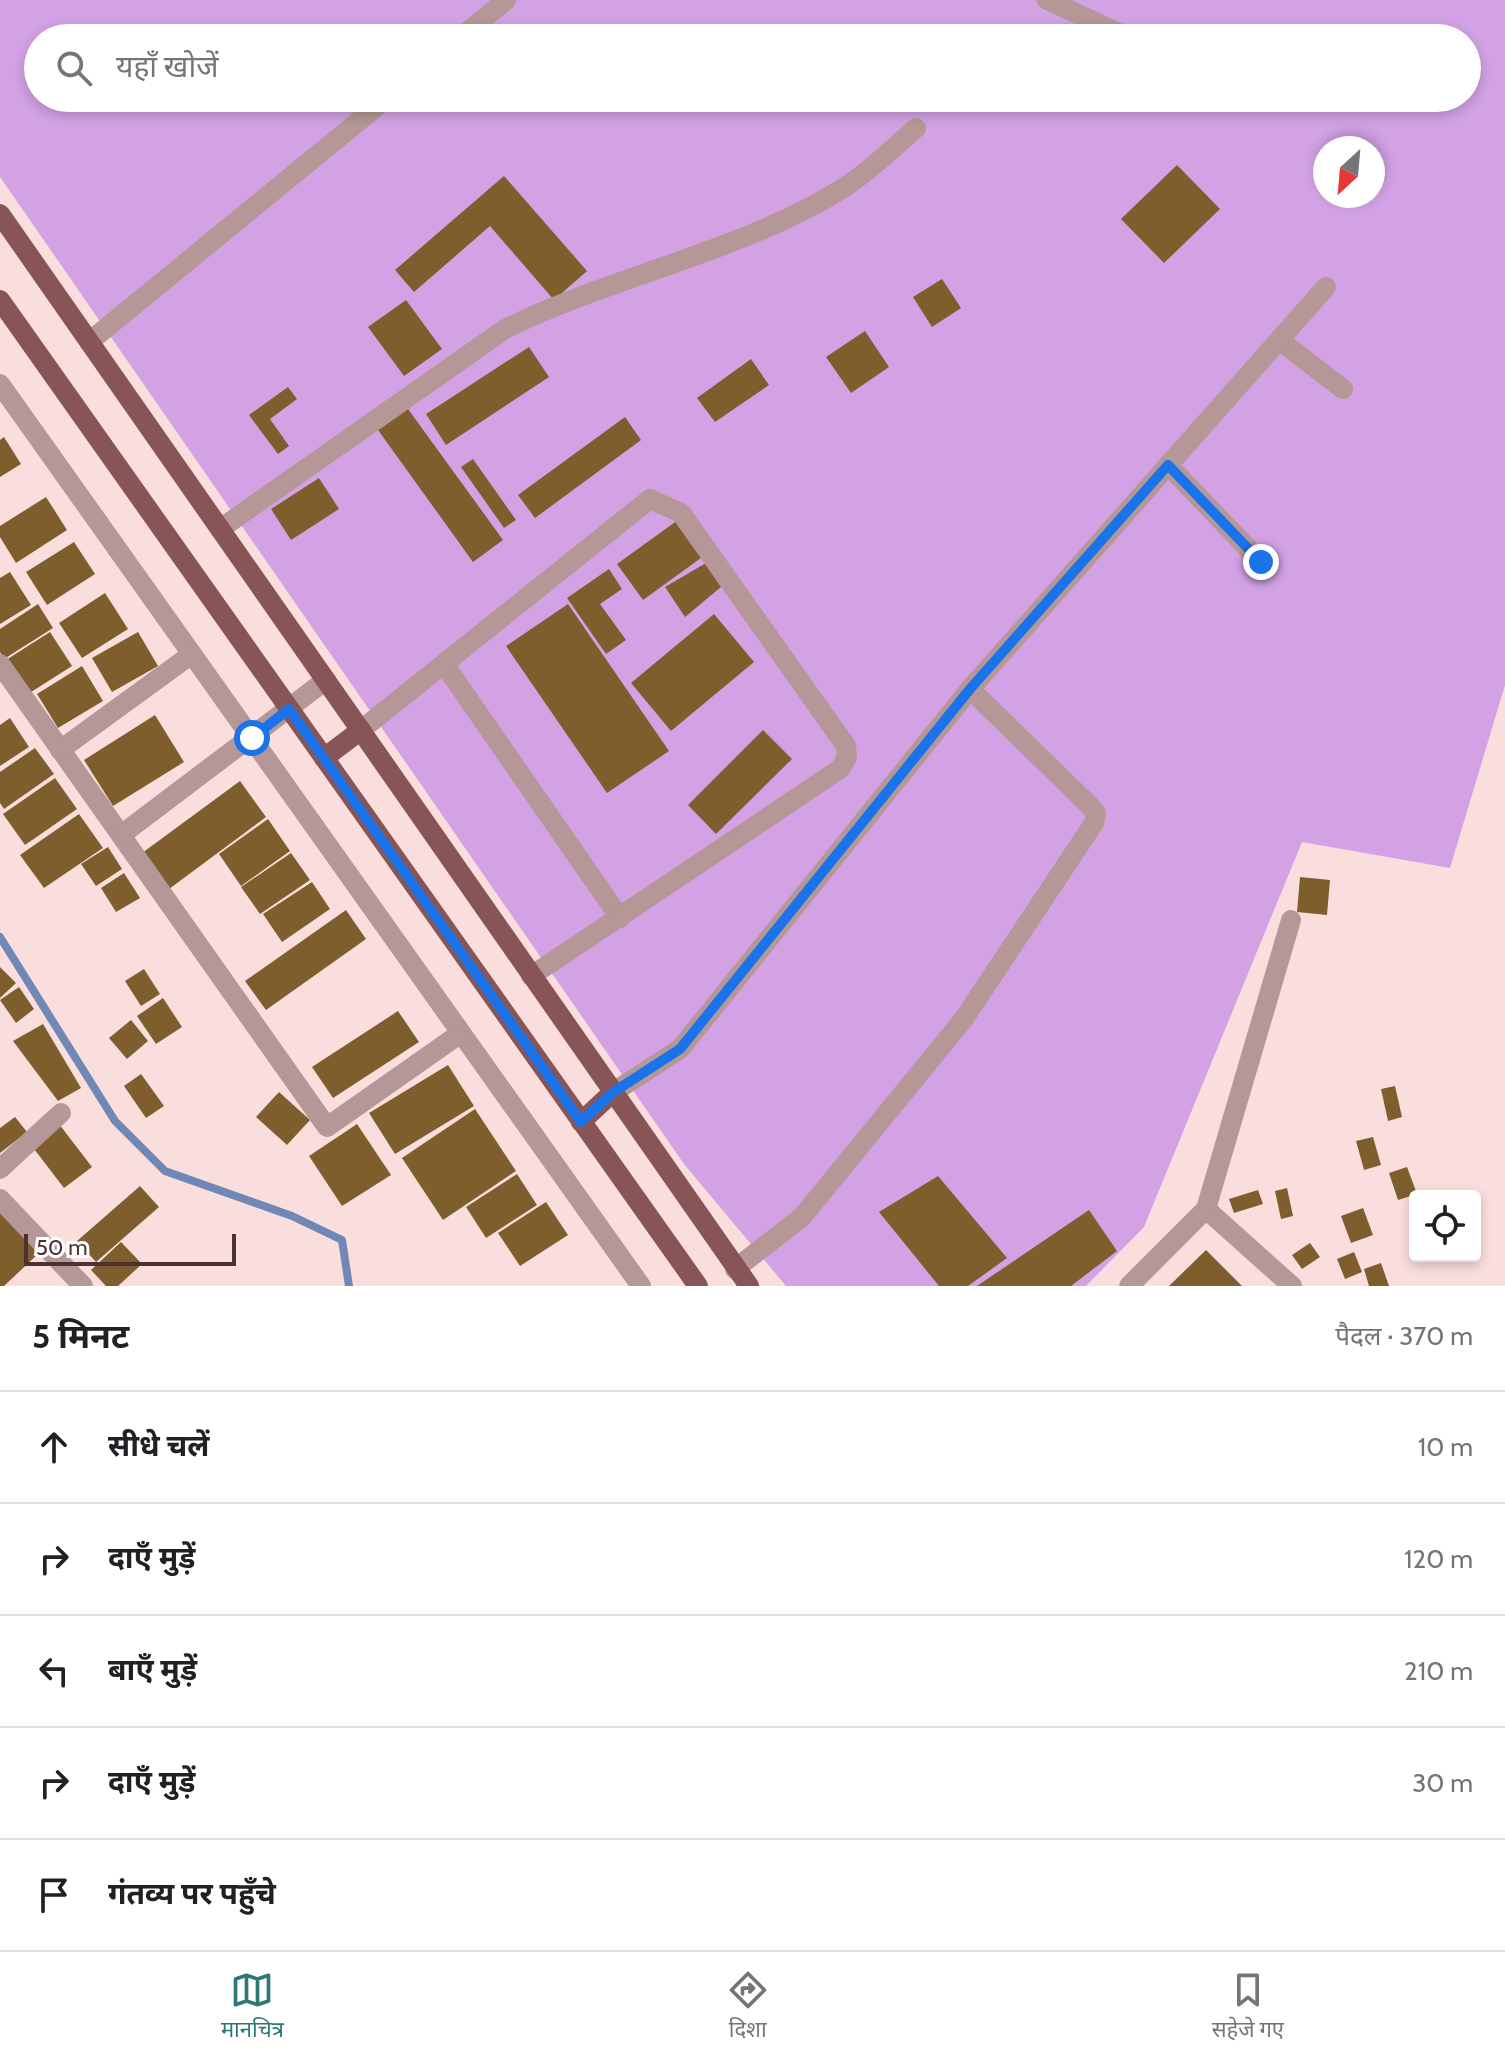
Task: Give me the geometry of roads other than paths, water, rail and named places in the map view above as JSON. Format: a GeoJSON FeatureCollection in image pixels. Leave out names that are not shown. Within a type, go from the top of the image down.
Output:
{"type":"FeatureCollection","features":[{"type":"Feature","properties":{"kind":"main road"},"geometry":{"type":"LineString","coordinates":[[0,214],[749,1286]]}},
{"type":"Feature","properties":{"kind":"main road"},"geometry":{"type":"LineString","coordinates":[[0,300],[698,1286]]}},
{"type":"Feature","properties":{"kind":"main road"},"geometry":{"type":"LineString","coordinates":[[324,758],[361,730]]}},
{"type":"Feature","properties":{"kind":"main road"},"geometry":{"type":"LineString","coordinates":[[581,1122],[612,1093]]}},
{"type":"Feature","properties":{"kind":"street"},"geometry":{"type":"LineString","coordinates":[[477,24],[506,0]]}},
{"type":"Feature","properties":{"kind":"street"},"geometry":{"type":"LineString","coordinates":[[1047,0],[1099,24]]}},
{"type":"Feature","properties":{"kind":"street"},"geometry":{"type":"LineString","coordinates":[[89,342],[370,112]]}},
{"type":"Feature","properties":{"kind":"street"},"geometry":{"type":"LineString","coordinates":[[220,529],[505,329],[539,312],[709,250],[811,206],[865,173],[916,128]]}},
{"type":"Feature","properties":{"kind":"street"},"geometry":{"type":"LineString","coordinates":[[612,1093],[680,1049],[970,689],[1326,287]]}},
{"type":"Feature","properties":{"kind":"street"},"geometry":{"type":"LineString","coordinates":[[1279,340],[1343,389]]}},
{"type":"Feature","properties":{"kind":"street"},"geometry":{"type":"LineString","coordinates":[[0,384],[7,407],[192,654],[641,1286]]}},
{"type":"Feature","properties":{"kind":"street"},"geometry":{"type":"LineString","coordinates":[[1168,465],[1261,562]]}},
{"type":"Feature","properties":{"kind":"street"},"geometry":{"type":"LineString","coordinates":[[361,730],[650,499],[681,513],[846,746],[847,757],[840,769],[531,976]]}},
{"type":"Feature","properties":{"kind":"street"},"geometry":{"type":"LineString","coordinates":[[60,750],[192,654]]}},
{"type":"Feature","properties":{"kind":"street"},"geometry":{"type":"LineString","coordinates":[[0,664],[327,1127],[461,1033]]}},
{"type":"Feature","properties":{"kind":"street"},"geometry":{"type":"LineString","coordinates":[[444,664],[620,918]]}},
{"type":"Feature","properties":{"kind":"street"},"geometry":{"type":"LineString","coordinates":[[121,835],[326,680]]}},
{"type":"Feature","properties":{"kind":"street"},"geometry":{"type":"LineString","coordinates":[[735,1269],[802,1217],[963,1020],[1094,823],[1096,813],[1090,806],[970,689]]}},
{"type":"Feature","properties":{"kind":"street"},"geometry":{"type":"LineString","coordinates":[[1129,1286],[1206,1209],[1291,920]]}},
{"type":"Feature","properties":{"kind":"street"},"geometry":{"type":"LineString","coordinates":[[0,1169],[61,1113]]}},
{"type":"Feature","properties":{"kind":"street"},"geometry":{"type":"LineString","coordinates":[[0,1199],[83,1286]]}},
{"type":"Feature","properties":{"kind":"street"},"geometry":{"type":"LineString","coordinates":[[1206,1209],[1292,1286]]}},
{"type":"Feature","properties":{"kind":"waterway"},"geometry":{"type":"LineString","coordinates":[[0,937],[115,1121],[165,1171],[292,1216],[342,1240],[349,1286]]}}]}
